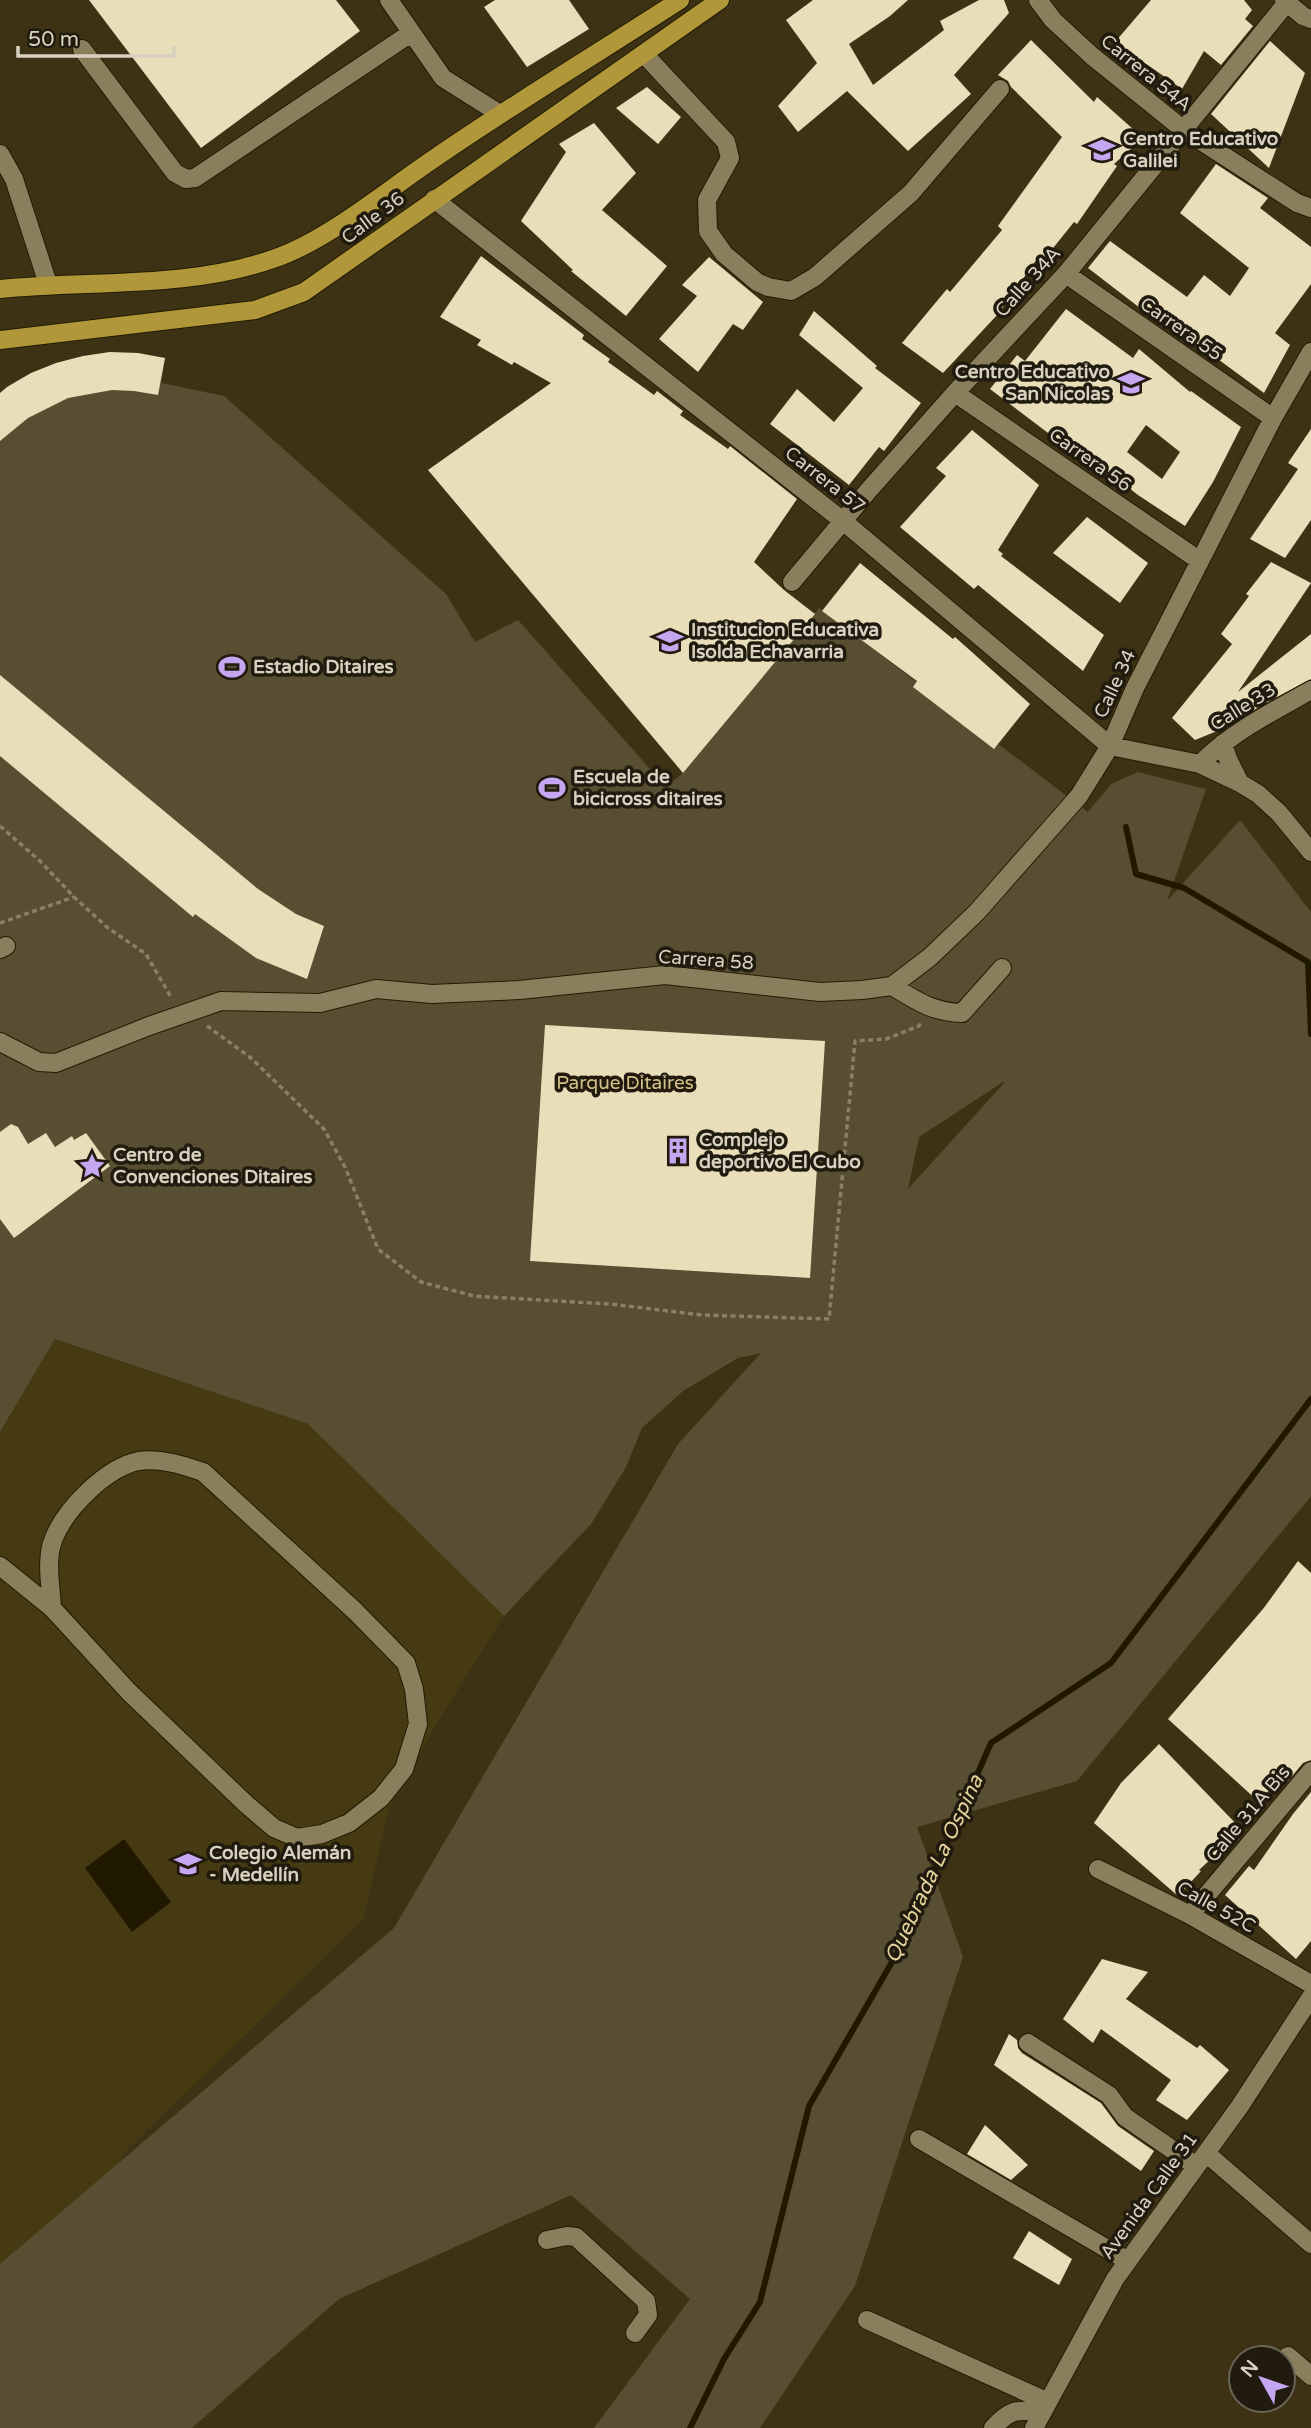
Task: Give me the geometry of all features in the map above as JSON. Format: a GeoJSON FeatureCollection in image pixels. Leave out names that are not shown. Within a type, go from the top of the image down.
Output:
{"type":"FeatureCollection","features":[{"type":"Feature","properties":{"kind":"main road","name":"Calle 36"},"geometry":{"type":"LineString","coordinates":[[0,340],[255,310],[304,292],[720,0]]}},
{"type":"Feature","properties":{"kind":"main road","name":"Calle 36"},"geometry":{"type":"LineString","coordinates":[[0,289],[48,284],[168,279],[229,271],[275,259],[321,236],[500,114],[677,1]]}},
{"type":"Feature","properties":{"kind":"street"},"geometry":{"type":"LineString","coordinates":[[389,0],[443,78],[500,114]]}},
{"type":"Feature","properties":{"kind":"street","name":"Carrera 54A"},"geometry":{"type":"LineString","coordinates":[[1038,0],[1053,20],[1092,56],[1184,130],[1297,204],[1311,208]]}},
{"type":"Feature","properties":{"kind":"street","name":"Calle 34A"},"geometry":{"type":"LineString","coordinates":[[792,582],[955,393],[1066,274],[1287,1],[1311,19]]}},
{"type":"Feature","properties":{"kind":"street"},"geometry":{"type":"LineString","coordinates":[[82,49],[175,173],[186,178],[195,178],[411,33]]}},
{"type":"Feature","properties":{"kind":"street"},"geometry":{"type":"LineString","coordinates":[[644,54],[726,142],[730,158],[707,200],[708,231],[724,254],[757,282],[791,291],[815,277],[911,193],[1000,89]]}},
{"type":"Feature","properties":{"kind":"street"},"geometry":{"type":"LineString","coordinates":[[0,154],[14,179],[48,284]]}},
{"type":"Feature","properties":{"kind":"street","name":"Carrera 57"},"geometry":{"type":"LineString","coordinates":[[433,199],[844,521],[1110,746],[1200,764],[1240,783],[1258,794],[1279,813],[1311,852]]}},
{"type":"Feature","properties":{"kind":"street","name":"Carrera 55"},"geometry":{"type":"LineString","coordinates":[[1066,274],[1273,418]]}},
{"type":"Feature","properties":{"kind":"street","name":"Calle 34"},"geometry":{"type":"LineString","coordinates":[[892,986],[930,957],[977,912],[1079,796],[1110,746],[1135,688],[1273,418],[1311,352]]}},
{"type":"Feature","properties":{"kind":"street","name":"Carrera 56"},"geometry":{"type":"LineString","coordinates":[[955,393],[1200,561]]}},
{"type":"Feature","properties":{"kind":"street","name":"Calle 33"},"geometry":{"type":"LineString","coordinates":[[1200,764],[1223,743],[1253,722],[1311,690]]}},
{"type":"Feature","properties":{"kind":"street"},"geometry":{"type":"LineString","coordinates":[[1223,743],[1240,783]]}},
{"type":"Feature","properties":{"kind":"street"},"geometry":{"type":"LineString","coordinates":[[892,986],[942,1013],[962,1013],[1002,968]]}},
{"type":"Feature","properties":{"kind":"street","name":"Carrera 58"},"geometry":{"type":"LineString","coordinates":[[0,1042],[39,1062],[56,1063],[222,1001],[320,1003],[376,989],[432,994],[519,990],[665,975],[820,992],[892,986]]}},
{"type":"Feature","properties":{"kind":"street"},"geometry":{"type":"LineString","coordinates":[[0,1566],[52,1608],[129,1692],[274,1828],[296,1838],[322,1833],[349,1822],[381,1798],[404,1769],[418,1724],[414,1689],[406,1662],[355,1611],[203,1472],[173,1462],[138,1461],[102,1478],[83,1497],[53,1539],[50,1564],[52,1608]]}},
{"type":"Feature","properties":{"kind":"street","name":"Calle 31A Bis"},"geometry":{"type":"LineString","coordinates":[[1190,1915],[1311,1771]]}},
{"type":"Feature","properties":{"kind":"street","name":"Calle 52C"},"geometry":{"type":"LineString","coordinates":[[1098,1869],[1190,1915],[1311,1984]]}},
{"type":"Feature","properties":{"kind":"street","name":"Avenida Calle 31"},"geometry":{"type":"LineString","coordinates":[[1034,2428],[1115,2279],[1240,2106],[1311,1997]]}},
{"type":"Feature","properties":{"kind":"street"},"geometry":{"type":"LineString","coordinates":[[1028,2043],[1109,2095],[1125,2117],[1201,2160],[1311,2244]]}},
{"type":"Feature","properties":{"kind":"street"},"geometry":{"type":"LineString","coordinates":[[919,2139],[1128,2261]]}},
{"type":"Feature","properties":{"kind":"street"},"geometry":{"type":"LineString","coordinates":[[547,2240],[576,2237],[646,2301],[648,2315],[635,2333]]}},
{"type":"Feature","properties":{"kind":"street"},"geometry":{"type":"LineString","coordinates":[[867,2320],[1045,2407]]}},
{"type":"Feature","properties":{"kind":"street"},"geometry":{"type":"LineString","coordinates":[[1297,2364],[1311,2376]]}},
{"type":"Feature","properties":{"kind":"street"},"geometry":{"type":"LineString","coordinates":[[993,2428],[1009,2413],[1045,2407]]}},
{"type":"Feature","properties":{"kind":"path"},"geometry":{"type":"LineString","coordinates":[[0,826],[108,928],[146,954],[181,1015],[211,1027],[251,1058],[324,1129],[345,1167],[378,1249],[421,1282],[487,1297],[610,1304],[702,1315],[830,1319],[855,1041],[886,1039],[919,1026],[927,1007]]}},
{"type":"Feature","properties":{"kind":"path"},"geometry":{"type":"LineString","coordinates":[[0,923],[74,897]]}},
{"type":"Feature","properties":{"kind":"shaded area","name":"Colegio Alemán - Medellín"},"geometry":{"type":"Polygon","coordinates":[[[55,1339],[308,1424],[504,1616],[437,1723],[389,1809],[363,1920],[124,2153],[12,2392],[0,2389],[0,1432],[55,1339]]]}},
{"type":"Feature","properties":{"kind":"shaded area"},"geometry":{"type":"Polygon","coordinates":[[[124,1839],[171,1902],[132,1932],[85,1868],[124,1839]]]}},
{"type":"Feature","properties":{"kind":"green space","name":"Parque Ditaires"},"geometry":{"type":"Polygon","coordinates":[[[110,352],[165,358],[161,383],[224,396],[446,594],[475,642],[518,620],[666,787],[683,773],[819,608],[1088,812],[1111,784],[1138,772],[1206,789],[1167,901],[1240,820],[1311,912],[1311,1496],[1077,1781],[917,1827],[963,1957],[855,2286],[760,2428],[594,2428],[690,2299],[571,2195],[339,2299],[192,2428],[0,2428],[0,2264],[394,1928],[678,1444],[761,1353],[738,1358],[683,1391],[642,1428],[626,1467],[591,1524],[504,1616],[308,1424],[55,1339],[0,1432],[0,393],[39,370],[66,360],[110,352]],[[1004,1083],[919,1137],[908,1189],[1004,1083]]]}},
{"type":"Feature","properties":{"kind":"building"},"geometry":{"type":"Polygon","coordinates":[[[89,0],[336,0],[360,31],[201,148],[89,0]]]}},
{"type":"Feature","properties":{"kind":"building"},"geometry":{"type":"Polygon","coordinates":[[[495,0],[569,0],[589,29],[527,67],[484,7],[495,0]]]}},
{"type":"Feature","properties":{"kind":"building"},"geometry":{"type":"Polygon","coordinates":[[[813,0],[908,0],[849,44],[873,85],[944,30],[940,21],[979,0],[1004,0],[1009,13],[954,75],[971,94],[908,151],[847,91],[798,132],[778,106],[817,63],[786,20],[813,0]]]}},
{"type":"Feature","properties":{"kind":"building"},"geometry":{"type":"Polygon","coordinates":[[[1151,0],[1244,0],[1252,10],[1245,19],[1253,26],[1221,65],[1204,51],[1182,89],[1115,42],[1151,0]]]}},
{"type":"Feature","properties":{"kind":"building"},"geometry":{"type":"Polygon","coordinates":[[[1031,40],[1094,102],[1097,97],[1143,138],[1114,164],[1117,166],[1077,224],[1074,222],[1041,263],[1037,259],[998,314],[943,373],[902,343],[947,289],[950,292],[1002,230],[998,226],[1062,137],[1008,81],[998,75],[1031,40]]]}},
{"type":"Feature","properties":{"kind":"building"},"geometry":{"type":"Polygon","coordinates":[[[1270,41],[1305,73],[1269,168],[1211,114],[1270,41]]]}},
{"type":"Feature","properties":{"kind":"building"},"geometry":{"type":"Polygon","coordinates":[[[647,87],[681,117],[658,144],[616,108],[647,87]]]}},
{"type":"Feature","properties":{"kind":"building"},"geometry":{"type":"Polygon","coordinates":[[[594,123],[636,173],[602,210],[667,266],[626,316],[571,271],[573,270],[521,221],[566,152],[559,144],[594,123]]]}},
{"type":"Feature","properties":{"kind":"building"},"geometry":{"type":"Polygon","coordinates":[[[1216,164],[1268,198],[1260,208],[1311,247],[1311,284],[1275,333],[1290,345],[1264,393],[1143,304],[1140,308],[1088,268],[1110,241],[1187,297],[1204,275],[1230,296],[1249,268],[1180,213],[1216,164]]]}},
{"type":"Feature","properties":{"kind":"building"},"geometry":{"type":"Polygon","coordinates":[[[481,256],[584,335],[582,339],[610,359],[608,362],[654,395],[657,391],[683,411],[680,415],[728,449],[730,446],[797,499],[754,562],[815,614],[683,773],[428,470],[551,383],[477,345],[481,340],[440,317],[481,256]]]}},
{"type":"Feature","properties":{"kind":"building"},"geometry":{"type":"Polygon","coordinates":[[[709,257],[763,302],[743,330],[733,324],[698,372],[659,339],[697,296],[682,285],[709,257]]]}},
{"type":"Feature","properties":{"kind":"building"},"geometry":{"type":"Polygon","coordinates":[[[1066,309],[1133,358],[1139,349],[1190,392],[1241,427],[1213,482],[1185,526],[1138,495],[1067,440],[1064,445],[990,389],[1017,355],[1025,361],[1066,309]],[[1146,425],[1127,452],[1162,479],[1180,452],[1146,425]]]}},
{"type":"Feature","properties":{"kind":"building"},"geometry":{"type":"Polygon","coordinates":[[[814,311],[877,366],[875,368],[921,403],[884,451],[879,447],[849,485],[770,424],[797,389],[834,422],[863,388],[799,335],[814,311]]]}},
{"type":"Feature","properties":{"kind":"building"},"geometry":{"type":"Polygon","coordinates":[[[110,352],[165,358],[158,395],[112,390],[68,398],[28,418],[0,441],[0,393],[7,387],[56,363],[110,352]]]}},
{"type":"Feature","properties":{"kind":"building"},"geometry":{"type":"Polygon","coordinates":[[[1311,429],[1311,520],[1285,558],[1250,539],[1298,469],[1288,463],[1311,429]]]}},
{"type":"Feature","properties":{"kind":"building"},"geometry":{"type":"Polygon","coordinates":[[[972,430],[1039,485],[998,550],[1003,554],[1001,556],[1104,635],[1083,671],[978,585],[974,589],[900,527],[946,476],[936,468],[972,430]]]}},
{"type":"Feature","properties":{"kind":"building"},"geometry":{"type":"Polygon","coordinates":[[[1087,517],[1148,563],[1120,603],[1053,553],[1087,517]]]}},
{"type":"Feature","properties":{"kind":"building"},"geometry":{"type":"Polygon","coordinates":[[[1271,562],[1311,583],[1238,692],[1311,634],[1311,679],[1227,727],[1195,740],[1172,718],[1232,644],[1221,634],[1249,596],[1246,594],[1271,562]]]}},
{"type":"Feature","properties":{"kind":"building"},"geometry":{"type":"Polygon","coordinates":[[[860,563],[953,639],[955,637],[1030,704],[994,749],[913,687],[917,681],[822,611],[860,563]]]}},
{"type":"Feature","properties":{"kind":"building"},"geometry":{"type":"Polygon","coordinates":[[[0,675],[258,889],[296,914],[324,926],[307,979],[256,958],[195,914],[193,917],[0,756],[0,675]]]}},
{"type":"Feature","properties":{"kind":"building","name":"Complejo deportivo El Cubo"},"geometry":{"type":"Polygon","coordinates":[[[545,1025],[825,1041],[810,1278],[530,1261],[545,1025]]]}},
{"type":"Feature","properties":{"kind":"building"},"geometry":{"type":"Polygon","coordinates":[[[11,1124],[18,1127],[28,1144],[46,1133],[55,1147],[72,1136],[74,1140],[86,1133],[110,1166],[14,1238],[0,1219],[0,1132],[11,1124]]]}},
{"type":"Feature","properties":{"kind":"building"},"geometry":{"type":"Polygon","coordinates":[[[1298,1561],[1311,1573],[1311,1760],[1303,1763],[1288,1781],[1282,1775],[1259,1802],[1168,1719],[1263,1609],[1298,1561]]]}},
{"type":"Feature","properties":{"kind":"building"},"geometry":{"type":"Polygon","coordinates":[[[1159,1744],[1242,1830],[1199,1870],[1201,1871],[1178,1896],[1094,1823],[1121,1783],[1159,1744]]]}},
{"type":"Feature","properties":{"kind":"building"},"geometry":{"type":"Polygon","coordinates":[[[1311,1792],[1311,1941],[1296,1959],[1225,1895],[1249,1866],[1254,1870],[1311,1792]]]}},
{"type":"Feature","properties":{"kind":"building"},"geometry":{"type":"Polygon","coordinates":[[[1102,1959],[1148,1972],[1126,1999],[1197,2048],[1200,2045],[1229,2070],[1187,2120],[1156,2100],[1171,2080],[1101,2029],[1093,2043],[1063,2019],[1102,1959]]]}},
{"type":"Feature","properties":{"kind":"building"},"geometry":{"type":"Polygon","coordinates":[[[1009,2034],[1017,2040],[1022,2053],[1101,2103],[1118,2126],[1154,2151],[1141,2171],[994,2065],[1009,2034]]]}},
{"type":"Feature","properties":{"kind":"building"},"geometry":{"type":"Polygon","coordinates":[[[985,2125],[1028,2165],[1011,2180],[967,2154],[985,2125]]]}},
{"type":"Feature","properties":{"kind":"building"},"geometry":{"type":"Polygon","coordinates":[[[1029,2231],[1072,2259],[1059,2285],[1013,2258],[1029,2231]]]}},
{"type":"Feature","properties":{"kind":"waterway","name":"Quebrada La Ospina"},"geometry":{"type":"LineString","coordinates":[[1126,827],[1136,874],[1184,888],[1308,962],[1311,1034]]}},
{"type":"Feature","properties":{"kind":"waterway","name":"Quebrada La Ospina"},"geometry":{"type":"LineString","coordinates":[[690,2428],[724,2359],[760,2302],[809,2106],[903,1943],[991,1743],[1111,1663],[1311,1399]]}},
{"type":"Feature","properties":{"kind":"place","name":"Centro Educativo Galilei"},"geometry":{"type":"Point","coordinates":[1102,150]}},
{"type":"Feature","properties":{"kind":"place","name":"Centro Educativo San Nicolas"},"geometry":{"type":"Point","coordinates":[1131,383]}},
{"type":"Feature","properties":{"kind":"place","name":"Institucion Educativa Isolda Echavarria"},"geometry":{"type":"Point","coordinates":[670,641]}},
{"type":"Feature","properties":{"kind":"place","name":"Estadio Ditaires"},"geometry":{"type":"Point","coordinates":[232,667]}},
{"type":"Feature","properties":{"kind":"place","name":"Escuela de bicicross ditaires"},"geometry":{"type":"Point","coordinates":[552,788]}},
{"type":"Feature","properties":{"kind":"place","name":"Complejo deportivo El Cubo"},"geometry":{"type":"Point","coordinates":[678,1151]}},
{"type":"Feature","properties":{"kind":"place","name":"Centro de Convenciones Ditaires"},"geometry":{"type":"Point","coordinates":[92,1166]}},
{"type":"Feature","properties":{"kind":"place","name":"Colegio Alemán - Medellín"},"geometry":{"type":"Point","coordinates":[188,1864]}}]}
